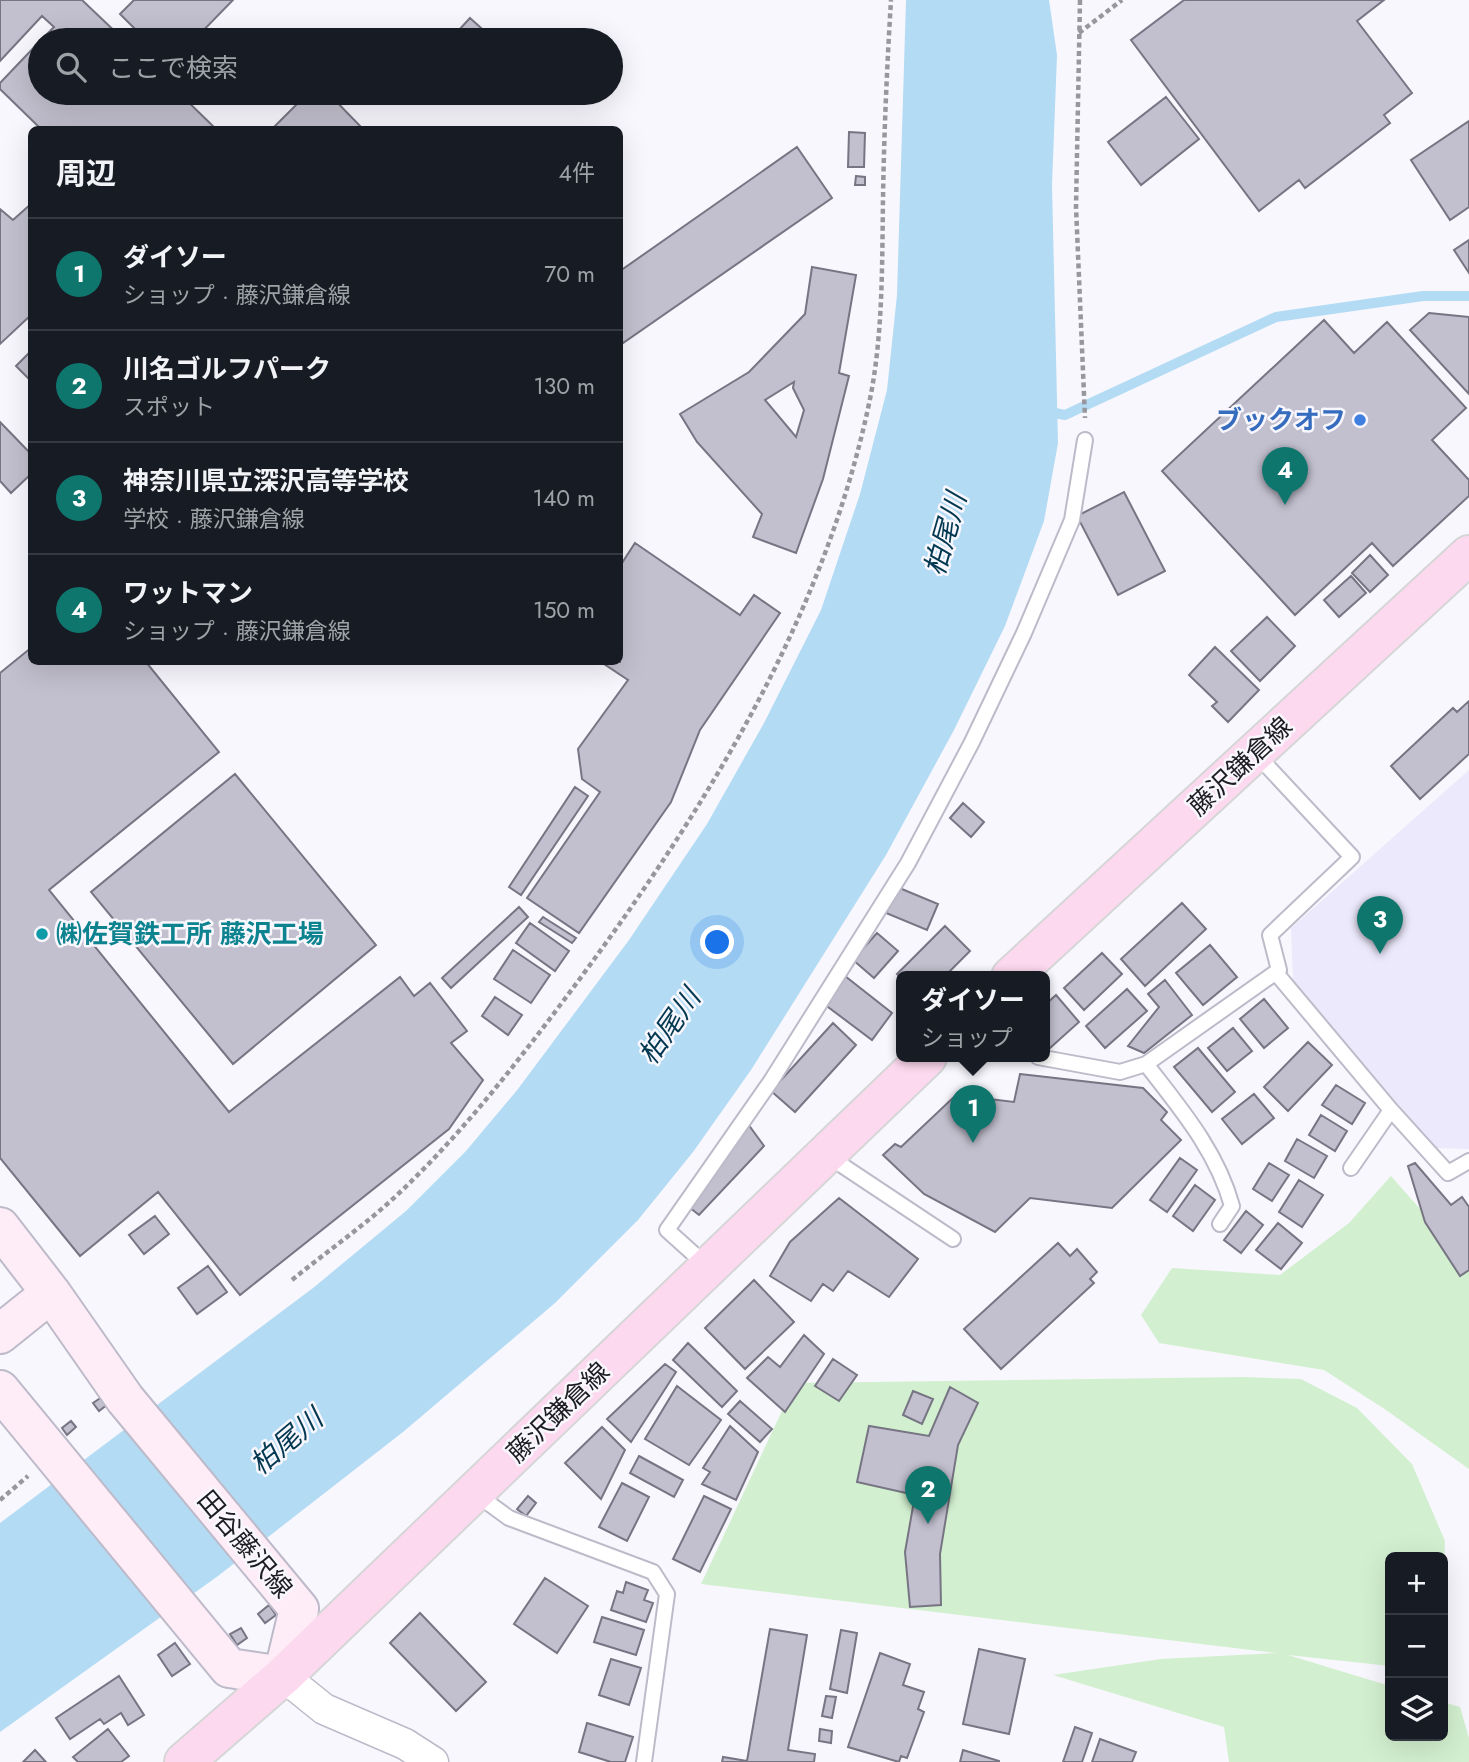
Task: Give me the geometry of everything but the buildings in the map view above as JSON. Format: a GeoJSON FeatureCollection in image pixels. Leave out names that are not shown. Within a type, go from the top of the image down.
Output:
{"type":"FeatureCollection","features":[{"type":"Feature","properties":{"kind":"main road","name":"藤沢鎌倉線"},"geometry":{"type":"LineString","coordinates":[[1018,971],[1469,555]]}},
{"type":"Feature","properties":{"kind":"main road","name":"藤沢鎌倉線"},"geometry":{"type":"LineString","coordinates":[[184,1762],[283,1676],[922,1062]]}},
{"type":"Feature","properties":{"kind":"main road","name":"田谷藤沢線"},"geometry":{"type":"LineString","coordinates":[[0,1227],[51,1293],[125,1399],[299,1609],[283,1676]]}},
{"type":"Feature","properties":{"kind":"main road"},"geometry":{"type":"LineString","coordinates":[[0,1334],[51,1293]]}},
{"type":"Feature","properties":{"kind":"main road"},"geometry":{"type":"LineString","coordinates":[[0,1390],[229,1668],[283,1676]]}},
{"type":"Feature","properties":{"kind":"street"},"geometry":{"type":"LineString","coordinates":[[283,1676],[324,1709],[405,1744],[433,1762]]}},
{"type":"Feature","properties":{"kind":"lane"},"geometry":{"type":"LineString","coordinates":[[710,1268],[667,1230],[771,1081],[908,863],[972,743],[1024,633],[1072,520],[1086,440]]}},
{"type":"Feature","properties":{"kind":"lane"},"geometry":{"type":"LineString","coordinates":[[1050,1059],[1120,1072],[1146,1064],[1279,970],[1270,935],[1352,857],[1255,753]]}},
{"type":"Feature","properties":{"kind":"lane"},"geometry":{"type":"LineString","coordinates":[[1276,973],[1391,1110],[1448,1173],[1469,1161]]}},
{"type":"Feature","properties":{"kind":"lane"},"geometry":{"type":"LineString","coordinates":[[1146,1064],[1197,1130],[1225,1182],[1232,1206],[1220,1224]]}},
{"type":"Feature","properties":{"kind":"lane"},"geometry":{"type":"LineString","coordinates":[[1351,1168],[1391,1110]]}},
{"type":"Feature","properties":{"kind":"lane"},"geometry":{"type":"LineString","coordinates":[[827,1155],[953,1239]]}},
{"type":"Feature","properties":{"kind":"lane"},"geometry":{"type":"LineString","coordinates":[[474,1492],[509,1518],[653,1572],[667,1594],[644,1762]]}},
{"type":"Feature","properties":{"kind":"path"},"geometry":{"type":"LineString","coordinates":[[292,1280],[395,1198],[474,1116],[543,1027],[614,932],[694,813],[748,719],[803,610],[845,492],[870,397],[881,295],[891,0]]}},
{"type":"Feature","properties":{"kind":"path"},"geometry":{"type":"LineString","coordinates":[[1080,0],[1076,207],[1086,440]]}},
{"type":"Feature","properties":{"kind":"path"},"geometry":{"type":"LineString","coordinates":[[1078,34],[1122,0]]}},
{"type":"Feature","properties":{"kind":"shaded area"},"geometry":{"type":"Polygon","coordinates":[[[1469,770],[1469,1149],[1435,1148],[1293,980],[1291,928],[1469,770]]]}},
{"type":"Feature","properties":{"kind":"green space"},"geometry":{"type":"Polygon","coordinates":[[[1391,1176],[1450,1243],[1469,1231],[1469,1469],[1324,1370],[1159,1343],[1141,1315],[1172,1268],[1280,1275],[1349,1223],[1391,1176]]]}},
{"type":"Feature","properties":{"kind":"green space"},"geometry":{"type":"Polygon","coordinates":[[[1243,1377],[1301,1379],[1357,1408],[1412,1464],[1445,1541],[1445,1552],[1385,1552],[1385,1665],[1288,1655],[1385,1684],[1385,1741],[1448,1741],[1448,1703],[1460,1707],[1469,1738],[1469,1762],[1229,1762],[1224,1727],[1053,1675],[1161,1659],[1277,1653],[701,1584],[795,1383],[1243,1377]]]}},
{"type":"Feature","properties":{"kind":"water","name":"柏尾川"},"geometry":{"type":"Polygon","coordinates":[[[906,0],[1049,0],[1057,55],[1052,185],[1058,443],[1044,521],[1005,626],[954,730],[886,855],[751,1070],[693,1152],[638,1220],[555,1303],[403,1432],[218,1576],[0,1732],[0,1523],[313,1288],[406,1211],[466,1151],[518,1089],[629,940],[707,824],[764,723],[821,610],[860,494],[887,390],[897,295],[906,0]]]}},
{"type":"Feature","properties":{"kind":"waterway"},"geometry":{"type":"LineString","coordinates":[[1045,411],[1065,415],[1276,317],[1423,296],[1469,296]]}},
{"type":"Feature","properties":{"kind":"place","name":"ブックオフ"},"geometry":{"type":"Point","coordinates":[1360,420]}},
{"type":"Feature","properties":{"kind":"place","name":"ワットマン"},"geometry":{"type":"Point","coordinates":[1285,505]}},
{"type":"Feature","properties":{"kind":"place","name":"㈱佐賀鉄工所 藤沢工場"},"geometry":{"type":"Point","coordinates":[42,934]}},
{"type":"Feature","properties":{"kind":"place","name":"神奈川県立深沢高等学校"},"geometry":{"type":"Point","coordinates":[1380,954]}},
{"type":"Feature","properties":{"kind":"place","name":"ダイソー"},"geometry":{"type":"Point","coordinates":[973,1143]}},
{"type":"Feature","properties":{"kind":"place","name":"川名ゴルフパーク"},"geometry":{"type":"Point","coordinates":[928,1524]}}]}
